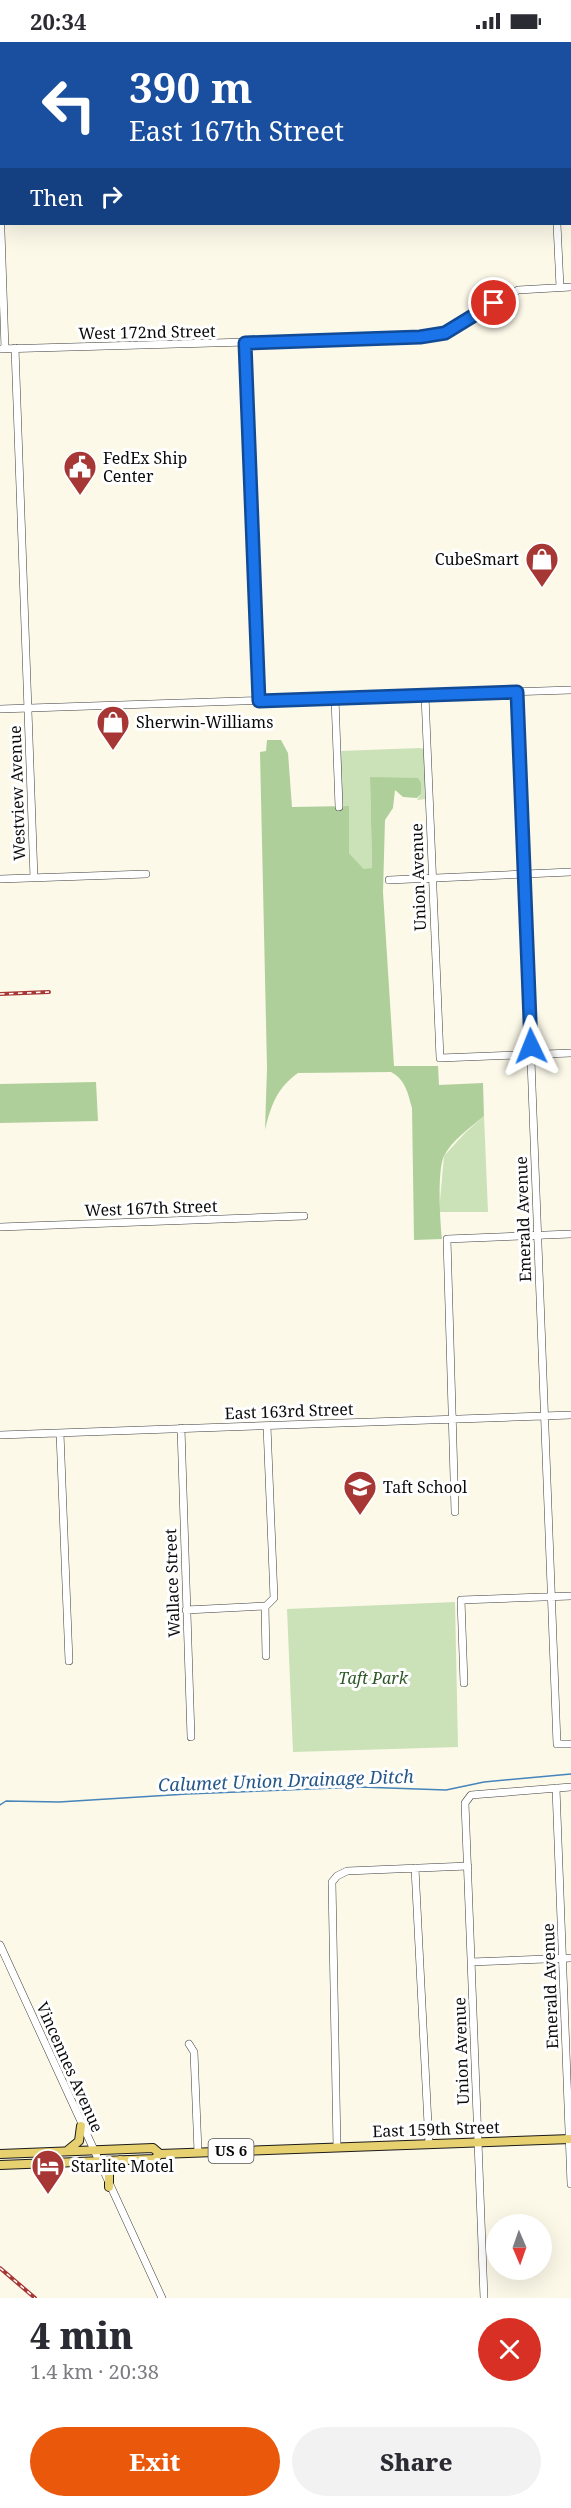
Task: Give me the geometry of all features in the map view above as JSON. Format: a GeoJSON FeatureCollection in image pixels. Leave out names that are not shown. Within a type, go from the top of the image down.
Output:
{"type":"FeatureCollection","features":[{"type":"Feature","properties":{"kind":"main road"},"geometry":{"type":"LineString","coordinates":[[67,2151],[79,2141],[81,2126]]}},
{"type":"Feature","properties":{"kind":"main road","name":"East 159th Street"},"geometry":{"type":"LineString","coordinates":[[198,2152],[570,2139]]}},
{"type":"Feature","properties":{"kind":"main road","name":"US 6"},"geometry":{"type":"LineString","coordinates":[[0,2154],[153,2148],[160,2154]]}},
{"type":"Feature","properties":{"kind":"main road","name":"US 6"},"geometry":{"type":"LineString","coordinates":[[0,2165],[154,2159],[160,2154],[198,2152]]}},
{"type":"Feature","properties":{"kind":"main road"},"geometry":{"type":"LineString","coordinates":[[109,2187],[109,2172],[120,2160]]}},
{"type":"Feature","properties":{"kind":"street"},"geometry":{"type":"LineString","coordinates":[[0,225],[3,349]]}},
{"type":"Feature","properties":{"kind":"street"},"geometry":{"type":"LineString","coordinates":[[557,225],[560,287]]}},
{"type":"Feature","properties":{"kind":"street","name":"West 172nd Street"},"geometry":{"type":"LineString","coordinates":[[3,349],[414,337],[445,333],[513,292],[529,288],[571,287]]}},
{"type":"Feature","properties":{"kind":"street"},"geometry":{"type":"LineString","coordinates":[[245,343],[259,701]]}},
{"type":"Feature","properties":{"kind":"street","name":"Westview Avenue"},"geometry":{"type":"LineString","coordinates":[[15,348],[34,878]]}},
{"type":"Feature","properties":{"kind":"street"},"geometry":{"type":"LineString","coordinates":[[0,709],[571,690]]}},
{"type":"Feature","properties":{"kind":"street","name":"Emerald Avenue"},"geometry":{"type":"LineString","coordinates":[[517,692],[557,1744],[571,1744]]}},
{"type":"Feature","properties":{"kind":"street","name":"Union Avenue"},"geometry":{"type":"LineString","coordinates":[[425,695],[440,1058],[531,1055]]}},
{"type":"Feature","properties":{"kind":"street"},"geometry":{"type":"LineString","coordinates":[[335,698],[339,807]]}},
{"type":"Feature","properties":{"kind":"street"},"geometry":{"type":"LineString","coordinates":[[388,880],[571,872]]}},
{"type":"Feature","properties":{"kind":"street"},"geometry":{"type":"LineString","coordinates":[[0,879],[146,874]]}},
{"type":"Feature","properties":{"kind":"street"},"geometry":{"type":"LineString","coordinates":[[531,1055],[571,1053]]}},
{"type":"Feature","properties":{"kind":"street","name":"West 167th Street"},"geometry":{"type":"LineString","coordinates":[[0,1227],[304,1216]]}},
{"type":"Feature","properties":{"kind":"street"},"geometry":{"type":"LineString","coordinates":[[455,1512],[447,1239],[571,1234]]}},
{"type":"Feature","properties":{"kind":"street","name":"East 163rd Street"},"geometry":{"type":"LineString","coordinates":[[0,1435],[571,1415]]}},
{"type":"Feature","properties":{"kind":"street"},"geometry":{"type":"LineString","coordinates":[[186,1610],[265,1606],[274,1598],[267,1426]]}},
{"type":"Feature","properties":{"kind":"street","name":"Wallace Street"},"geometry":{"type":"LineString","coordinates":[[180,1428],[191,1737]]}},
{"type":"Feature","properties":{"kind":"street"},"geometry":{"type":"LineString","coordinates":[[60,1433],[69,1661]]}},
{"type":"Feature","properties":{"kind":"street"},"geometry":{"type":"LineString","coordinates":[[464,1683],[461,1599],[571,1596]]}},
{"type":"Feature","properties":{"kind":"street"},"geometry":{"type":"LineString","coordinates":[[265,1606],[266,1656]]}},
{"type":"Feature","properties":{"kind":"street"},"geometry":{"type":"LineString","coordinates":[[556,1788],[571,1787]]}},
{"type":"Feature","properties":{"kind":"street","name":"Emerald Avenue"},"geometry":{"type":"LineString","coordinates":[[556,1788],[571,2184]]}},
{"type":"Feature","properties":{"kind":"street","name":"Union Avenue"},"geometry":{"type":"LineString","coordinates":[[484,2298],[465,1803],[471,1795],[556,1788]]}},
{"type":"Feature","properties":{"kind":"street"},"geometry":{"type":"LineString","coordinates":[[337,2147],[331,1888],[337,1876],[347,1871],[468,1866]]}},
{"type":"Feature","properties":{"kind":"street"},"geometry":{"type":"LineString","coordinates":[[415,1868],[429,2144]]}},
{"type":"Feature","properties":{"kind":"street","name":"Vincennes Avenue"},"geometry":{"type":"LineString","coordinates":[[0,1945],[97,2161],[162,2298]]}},
{"type":"Feature","properties":{"kind":"street"},"geometry":{"type":"LineString","coordinates":[[471,1962],[571,1958]]}},
{"type":"Feature","properties":{"kind":"street"},"geometry":{"type":"LineString","coordinates":[[189,2044],[194,2052],[198,2152]]}},
{"type":"Feature","properties":{"kind":"green space"},"geometry":{"type":"Polygon","coordinates":[[[267,740],[281,740],[288,753],[292,807],[349,806],[349,853],[364,869],[372,868],[370,777],[418,778],[421,783],[421,794],[417,798],[403,797],[395,790],[393,808],[385,820],[383,892],[394,1066],[438,1066],[439,1085],[483,1083],[484,1116],[452,1145],[442,1163],[440,1221],[442,1239],[414,1240],[412,1108],[403,1083],[396,1075],[391,1072],[298,1073],[280,1091],[265,1130],[267,1068],[260,752],[266,751],[267,740]]]}},
{"type":"Feature","properties":{"kind":"green space"},"geometry":{"type":"Polygon","coordinates":[[[424,749],[426,799],[417,800],[421,794],[421,784],[370,777],[372,869],[364,869],[349,853],[349,806],[342,806],[340,751],[424,749]]]}},
{"type":"Feature","properties":{"kind":"green space"},"geometry":{"type":"Polygon","coordinates":[[[96,1082],[98,1121],[0,1123],[0,1084],[96,1082]]]}},
{"type":"Feature","properties":{"kind":"green space"},"geometry":{"type":"Polygon","coordinates":[[[484,1116],[488,1212],[439,1212],[444,1156],[484,1116]]]}},
{"type":"Feature","properties":{"kind":"green space","name":"Taft Park"},"geometry":{"type":"Polygon","coordinates":[[[455,1602],[458,1747],[293,1752],[287,1609],[455,1602]]]}},
{"type":"Feature","properties":{"kind":"waterway","name":"Calumet Union Drainage Ditch"},"geometry":{"type":"LineString","coordinates":[[0,1805],[6,1801],[59,1802],[360,1787],[446,1790],[484,1782],[571,1774]]}},
{"type":"Feature","properties":{"kind":"railway"},"geometry":{"type":"LineString","coordinates":[[0,994],[49,992]]}},
{"type":"Feature","properties":{"kind":"railway"},"geometry":{"type":"LineString","coordinates":[[0,2268],[35,2298]]}},
{"type":"Feature","properties":{"kind":"place","name":"FedEx Ship Center"},"geometry":{"type":"Point","coordinates":[80,496]}},
{"type":"Feature","properties":{"kind":"place","name":"CubeSmart"},"geometry":{"type":"Point","coordinates":[542,588]}},
{"type":"Feature","properties":{"kind":"place","name":"Sherwin-Williams"},"geometry":{"type":"Point","coordinates":[113,751]}},
{"type":"Feature","properties":{"kind":"place","name":"Taft School"},"geometry":{"type":"Point","coordinates":[360,1516]}},
{"type":"Feature","properties":{"kind":"place","name":"Starlite Motel"},"geometry":{"type":"Point","coordinates":[48,2195]}},
{"type":"Feature","properties":{"kind":"route"},"geometry":{"type":"LineString","coordinates":[[494,303],[445,333],[420,337],[245,343],[259,701],[517,692],[531,1046]]}}]}
